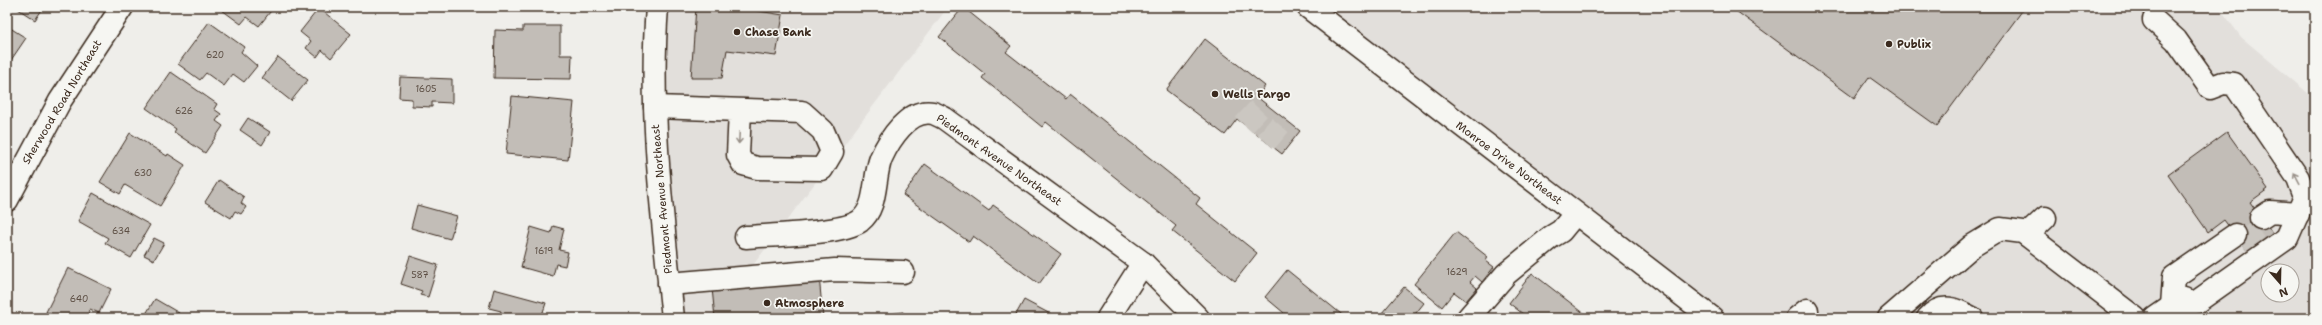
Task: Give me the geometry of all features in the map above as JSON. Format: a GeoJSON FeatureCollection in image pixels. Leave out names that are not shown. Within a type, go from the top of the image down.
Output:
{"type":"FeatureCollection","features":[{"type":"Feature","properties":{"kind":"street","name":"Sherwood Road Northeast"},"geometry":{"type":"LineString","coordinates":[[7,200],[60,101],[122,7]]}},
{"type":"Feature","properties":{"kind":"street","name":"Piedmont Avenue Northeast"},"geometry":{"type":"LineString","coordinates":[[657,7],[654,46],[655,145],[673,318]]}},
{"type":"Feature","properties":{"kind":"street","name":"Monroe Drive Northeast"},"geometry":{"type":"LineString","coordinates":[[1308,7],[1712,318]]}},
{"type":"Feature","properties":{"kind":"street"},"geometry":{"type":"LineString","coordinates":[[2154,20],[2176,40],[2210,88],[2223,83],[2234,84],[2298,178],[2305,197],[2287,238],[2195,303],[2163,312]]}},
{"type":"Feature","properties":{"kind":"street"},"geometry":{"type":"LineString","coordinates":[[655,107],[802,112],[823,131],[832,152],[822,169],[757,168],[744,164],[738,155],[740,110]]}},
{"type":"Feature","properties":{"kind":"street","name":"Piedmont Avenue Northeast"},"geometry":{"type":"LineString","coordinates":[[746,237],[840,228],[860,221],[868,212],[881,159],[895,134],[907,121],[920,114],[932,112],[944,118],[1143,264]]}},
{"type":"Feature","properties":{"kind":"street"},"geometry":{"type":"LineString","coordinates":[[1468,318],[1506,274],[1551,237],[1561,231],[1575,214]]}},
{"type":"Feature","properties":{"kind":"street"},"geometry":{"type":"LineString","coordinates":[[2267,226],[2275,220],[2298,214]]}},
{"type":"Feature","properties":{"kind":"street"},"geometry":{"type":"LineString","coordinates":[[2027,235],[2045,218]]}},
{"type":"Feature","properties":{"kind":"street"},"geometry":{"type":"LineString","coordinates":[[1889,318],[1972,246],[2000,229],[2023,232],[2135,318]]}},
{"type":"Feature","properties":{"kind":"street"},"geometry":{"type":"LineString","coordinates":[[2163,312],[2241,243]]}},
{"type":"Feature","properties":{"kind":"street"},"geometry":{"type":"LineString","coordinates":[[1108,318],[1143,264],[1198,318]]}},
{"type":"Feature","properties":{"kind":"street"},"geometry":{"type":"LineString","coordinates":[[669,284],[835,270],[903,272]]}},
{"type":"Feature","properties":{"kind":"street"},"geometry":{"type":"LineString","coordinates":[[1928,318],[1942,308],[1954,308],[1972,318]]}},
{"type":"Feature","properties":{"kind":"shaded area"},"geometry":{"type":"Polygon","coordinates":[[[662,7],[948,7],[713,318],[673,318],[662,7]]]}},
{"type":"Feature","properties":{"kind":"shaded area"},"geometry":{"type":"Polygon","coordinates":[[[1302,7],[2219,7],[2241,37],[2315,99],[2315,318],[1714,318],[1302,7]]]}},
{"type":"Feature","properties":{"kind":"building"},"geometry":{"type":"Polygon","coordinates":[[[15,7],[44,7],[35,20],[15,7]]]}},
{"type":"Feature","properties":{"kind":"building"},"geometry":{"type":"Polygon","coordinates":[[[224,7],[274,7],[259,26],[247,17],[241,24],[222,10],[224,7]]]}},
{"type":"Feature","properties":{"kind":"building"},"geometry":{"type":"Polygon","coordinates":[[[520,7],[575,7],[520,10],[520,7]]]}},
{"type":"Feature","properties":{"kind":"building","name":"Chase Bank"},"geometry":{"type":"Polygon","coordinates":[[[696,7],[734,7],[783,15],[776,56],[727,50],[722,78],[691,78],[696,7]]]}},
{"type":"Feature","properties":{"kind":"building"},"geometry":{"type":"Polygon","coordinates":[[[963,7],[1011,46],[1006,52],[1066,99],[1070,94],[1200,198],[1196,204],[1257,253],[1235,281],[1172,231],[1176,226],[1046,122],[1042,127],[982,78],[985,74],[939,37],[963,7]]]}},
{"type":"Feature","properties":{"kind":"building","name":"Publix"},"geometry":{"type":"Polygon","coordinates":[[[1739,7],[2025,7],[1937,126],[1869,77],[1854,98],[1736,11],[1739,7]]]}},
{"type":"Feature","properties":{"kind":"building"},"geometry":{"type":"Polygon","coordinates":[[[319,8],[351,34],[331,58],[322,50],[317,57],[306,48],[311,41],[300,32],[319,8]]]}},
{"type":"Feature","properties":{"kind":"building"},"geometry":{"type":"Polygon","coordinates":[[[209,22],[244,47],[241,52],[257,66],[244,82],[233,74],[224,86],[206,73],[200,80],[178,64],[209,22]]]}},
{"type":"Feature","properties":{"kind":"building"},"geometry":{"type":"Polygon","coordinates":[[[7,26],[26,38],[7,66],[7,26]]]}},
{"type":"Feature","properties":{"kind":"building"},"geometry":{"type":"Polygon","coordinates":[[[523,26],[560,26],[560,55],[572,55],[571,79],[494,78],[495,30],[523,31],[523,26]]]}},
{"type":"Feature","properties":{"kind":"building","name":"Wells Fargo"},"geometry":{"type":"Polygon","coordinates":[[[1205,39],[1265,86],[1257,97],[1300,131],[1282,154],[1237,119],[1225,135],[1166,90],[1205,39]]]}},
{"type":"Feature","properties":{"kind":"building"},"geometry":{"type":"Polygon","coordinates":[[[278,57],[308,80],[291,101],[262,78],[278,57]]]}},
{"type":"Feature","properties":{"kind":"building"},"geometry":{"type":"Polygon","coordinates":[[[171,72],[217,104],[214,109],[221,114],[216,121],[223,126],[205,153],[174,132],[176,129],[146,108],[171,72]]]}},
{"type":"Feature","properties":{"kind":"building"},"geometry":{"type":"Polygon","coordinates":[[[400,77],[452,79],[452,103],[432,102],[432,107],[412,106],[412,99],[399,98],[400,77]]]}},
{"type":"Feature","properties":{"kind":"building"},"geometry":{"type":"Polygon","coordinates":[[[512,96],[574,102],[568,160],[506,154],[512,96]]]}},
{"type":"Feature","properties":{"kind":"building"},"geometry":{"type":"Polygon","coordinates":[[[248,118],[270,132],[262,145],[240,130],[248,118]]]}},
{"type":"Feature","properties":{"kind":"building"},"geometry":{"type":"Polygon","coordinates":[[[2227,132],[2268,189],[2250,202],[2279,242],[2248,252],[2224,220],[2208,232],[2168,175],[2227,132]]]}},
{"type":"Feature","properties":{"kind":"building"},"geometry":{"type":"Polygon","coordinates":[[[130,133],[167,156],[168,154],[185,165],[160,206],[125,185],[120,194],[100,182],[130,133]]]}},
{"type":"Feature","properties":{"kind":"building"},"geometry":{"type":"Polygon","coordinates":[[[925,164],[989,211],[993,205],[1061,254],[1039,284],[973,236],[969,242],[903,195],[925,164]]]}},
{"type":"Feature","properties":{"kind":"building"},"geometry":{"type":"Polygon","coordinates":[[[219,180],[244,197],[241,203],[246,207],[241,214],[235,211],[231,218],[205,202],[219,180]]]}},
{"type":"Feature","properties":{"kind":"building"},"geometry":{"type":"Polygon","coordinates":[[[93,193],[150,225],[131,258],[105,243],[108,238],[78,221],[93,193]]]}},
{"type":"Feature","properties":{"kind":"building"},"geometry":{"type":"Polygon","coordinates":[[[417,205],[457,216],[450,239],[411,228],[417,205]]]}},
{"type":"Feature","properties":{"kind":"building"},"geometry":{"type":"Polygon","coordinates":[[[553,226],[564,229],[559,250],[568,252],[565,266],[556,264],[553,276],[521,267],[531,227],[551,233],[553,226]]]}},
{"type":"Feature","properties":{"kind":"building"},"geometry":{"type":"Polygon","coordinates":[[[1456,232],[1488,257],[1486,261],[1494,267],[1482,282],[1475,276],[1470,282],[1477,288],[1466,301],[1454,292],[1442,307],[1414,284],[1456,232]]]}},
{"type":"Feature","properties":{"kind":"building"},"geometry":{"type":"Polygon","coordinates":[[[154,238],[164,243],[154,260],[144,255],[154,238]]]}},
{"type":"Feature","properties":{"kind":"building"},"geometry":{"type":"Polygon","coordinates":[[[410,256],[438,265],[428,297],[420,295],[422,291],[401,284],[410,256]]]}},
{"type":"Feature","properties":{"kind":"building"},"geometry":{"type":"Polygon","coordinates":[[[68,268],[111,289],[99,313],[90,309],[86,318],[59,318],[46,312],[68,268]]]}},
{"type":"Feature","properties":{"kind":"building"},"geometry":{"type":"Polygon","coordinates":[[[1287,270],[1346,318],[1290,318],[1265,297],[1287,270]]]}},
{"type":"Feature","properties":{"kind":"building"},"geometry":{"type":"Polygon","coordinates":[[[1532,273],[1590,318],[1528,318],[1509,303],[1532,273]]]}},
{"type":"Feature","properties":{"kind":"building","name":"Atmosphere"},"geometry":{"type":"Polygon","coordinates":[[[819,276],[823,318],[715,318],[712,288],[819,276]]]}},
{"type":"Feature","properties":{"kind":"building"},"geometry":{"type":"Polygon","coordinates":[[[1404,287],[1424,303],[1412,318],[1386,318],[1381,314],[1404,287]]]}},
{"type":"Feature","properties":{"kind":"building"},"geometry":{"type":"Polygon","coordinates":[[[494,289],[546,303],[541,318],[499,318],[501,311],[489,308],[494,289]]]}},
{"type":"Feature","properties":{"kind":"building"},"geometry":{"type":"Polygon","coordinates":[[[155,299],[179,313],[176,318],[144,317],[155,299]]]}},
{"type":"Feature","properties":{"kind":"building"},"geometry":{"type":"Polygon","coordinates":[[[1024,300],[1056,317],[1056,318],[1014,318],[1024,300]]]}},
{"type":"Feature","properties":{"kind":"building"},"geometry":{"type":"Polygon","coordinates":[[[903,312],[904,318],[876,318],[876,316],[903,312]]]}},
{"type":"Feature","properties":{"kind":"tunnel"},"geometry":{"type":"LineString","coordinates":[[1244,125],[1264,103]]}},
{"type":"Feature","properties":{"kind":"tunnel"},"geometry":{"type":"LineString","coordinates":[[1266,142],[1285,119]]}},
{"type":"Feature","properties":{"kind":"tunnel"},"geometry":{"type":"LineString","coordinates":[[2241,243],[2267,226]]}},
{"type":"Feature","properties":{"kind":"place","name":"Chase Bank"},"geometry":{"type":"Point","coordinates":[737,32]}},
{"type":"Feature","properties":{"kind":"place","name":"Publix"},"geometry":{"type":"Point","coordinates":[1889,44]}},
{"type":"Feature","properties":{"kind":"place","name":"Wells Fargo"},"geometry":{"type":"Point","coordinates":[1215,94]}},
{"type":"Feature","properties":{"kind":"place","name":"Atmosphere"},"geometry":{"type":"Point","coordinates":[767,303]}}]}
